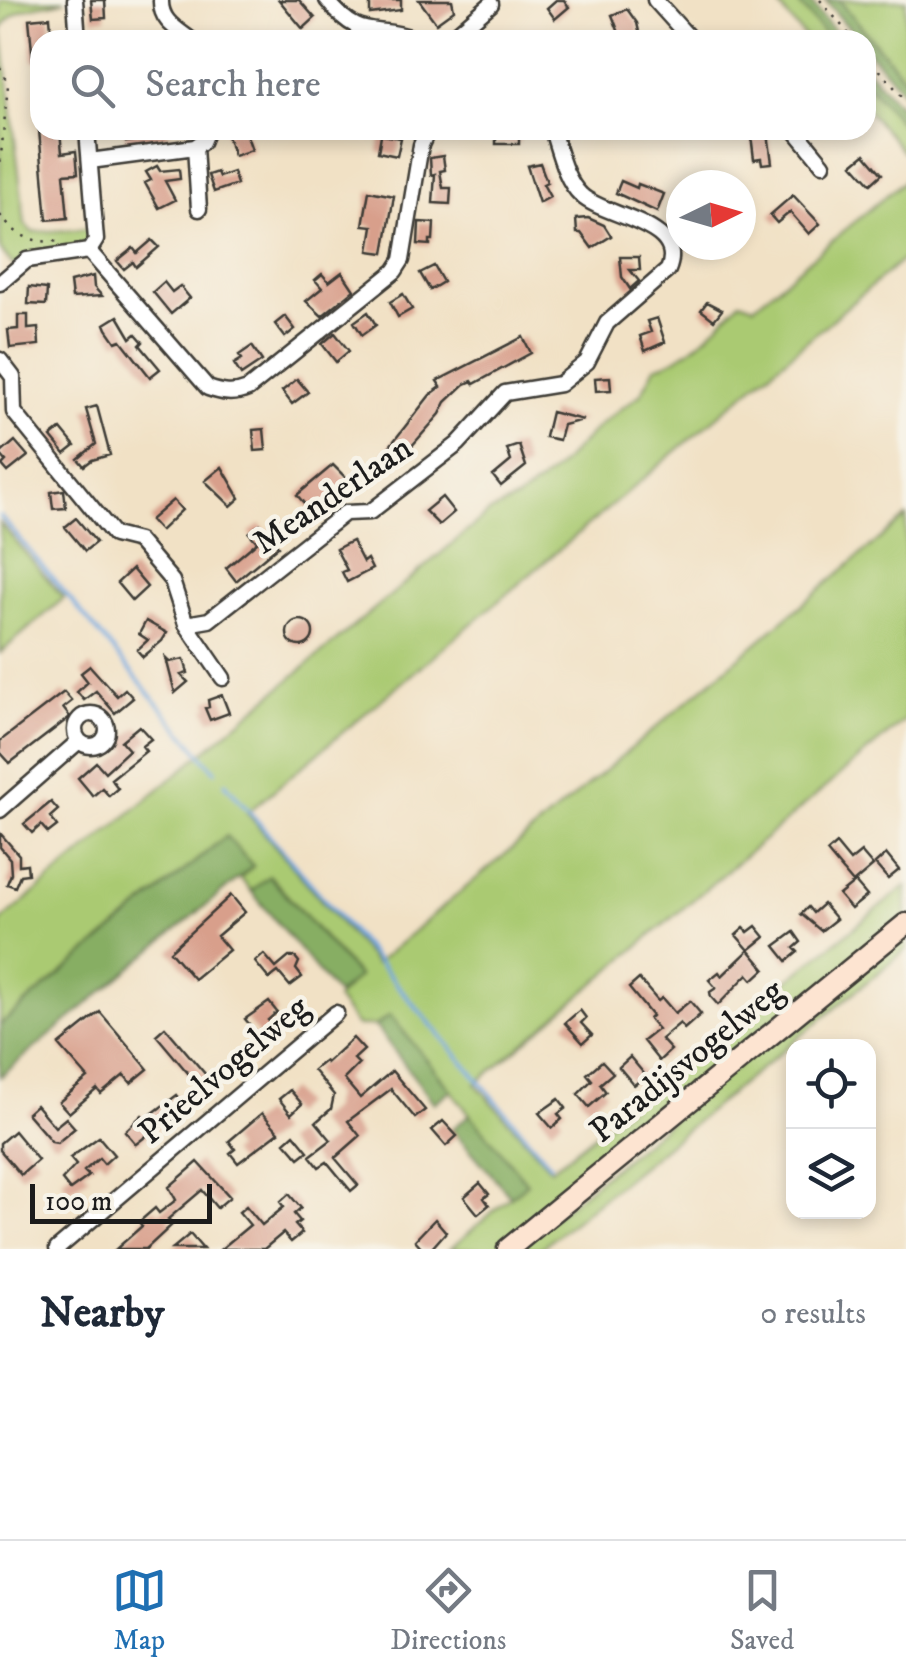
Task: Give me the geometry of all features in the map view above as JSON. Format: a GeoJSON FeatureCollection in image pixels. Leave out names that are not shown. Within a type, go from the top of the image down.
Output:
{"type":"FeatureCollection","features":[{"type":"Feature","properties":{"kind":"street"},"geometry":{"type":"LineString","coordinates":[[75,0],[77,30]]}},
{"type":"Feature","properties":{"kind":"street"},"geometry":{"type":"LineString","coordinates":[[162,0],[161,8],[168,22],[179,30]]}},
{"type":"Feature","properties":{"kind":"street"},"geometry":{"type":"LineString","coordinates":[[327,0],[342,18],[362,30]]}},
{"type":"Feature","properties":{"kind":"street"},"geometry":{"type":"LineString","coordinates":[[655,0],[683,30]]}},
{"type":"Feature","properties":{"kind":"street"},"geometry":{"type":"LineString","coordinates":[[460,30],[490,4]]}},
{"type":"Feature","properties":{"kind":"street"},"geometry":{"type":"LineString","coordinates":[[0,283],[27,260],[89,251],[96,240],[88,140]]}},
{"type":"Feature","properties":{"kind":"street"},"geometry":{"type":"LineString","coordinates":[[90,161],[195,147],[203,140]]}},
{"type":"Feature","properties":{"kind":"street"},"geometry":{"type":"LineString","coordinates":[[89,251],[208,388],[237,393],[248,389],[395,271],[402,260],[423,140]]}},
{"type":"Feature","properties":{"kind":"street","name":"Meanderlaan"},"geometry":{"type":"LineString","coordinates":[[186,624],[209,620],[345,513],[370,512],[458,444],[505,393],[560,384],[587,362],[607,323],[668,270],[672,259],[669,246],[650,228],[582,197],[568,176],[555,140]]}},
{"type":"Feature","properties":{"kind":"street"},"geometry":{"type":"LineString","coordinates":[[804,140],[823,164]]}},
{"type":"Feature","properties":{"kind":"street"},"geometry":{"type":"LineString","coordinates":[[195,147],[199,209]]}},
{"type":"Feature","properties":{"kind":"street"},"geometry":{"type":"LineString","coordinates":[[0,360],[13,377],[14,412],[114,535],[138,541],[172,581],[186,624],[222,678]]}},
{"type":"Feature","properties":{"kind":"street"},"geometry":{"type":"LineString","coordinates":[[0,810],[80,741]]}},
{"type":"Feature","properties":{"kind":"street","name":"Paradijsvogelweg"},"geometry":{"type":"LineString","coordinates":[[508,1249],[906,924]]}},
{"type":"Feature","properties":{"kind":"street","name":"Prieelvogelweg"},"geometry":{"type":"LineString","coordinates":[[57,1249],[336,1013]]}},
{"type":"Feature","properties":{"kind":"path"},"geometry":{"type":"LineString","coordinates":[[820,0],[846,30]]}},
{"type":"Feature","properties":{"kind":"path"},"geometry":{"type":"LineString","coordinates":[[876,66],[906,101]]}},
{"type":"Feature","properties":{"kind":"path"},"geometry":{"type":"LineString","coordinates":[[0,68],[8,85],[0,164]]}},
{"type":"Feature","properties":{"kind":"path"},"geometry":{"type":"LineString","coordinates":[[0,214],[15,232],[28,239],[46,243],[70,240]]}},
{"type":"Feature","properties":{"kind":"green space"},"geometry":{"type":"Polygon","coordinates":[[[0,0],[65,0],[21,11],[2,30],[25,224],[32,232],[90,229],[84,248],[13,265],[0,249],[0,0]]]}},
{"type":"Feature","properties":{"kind":"green space"},"geometry":{"type":"Polygon","coordinates":[[[774,0],[796,0],[822,30],[799,30],[774,0]]]}},
{"type":"Feature","properties":{"kind":"green space"},"geometry":{"type":"Polygon","coordinates":[[[796,0],[809,0],[834,30],[822,30],[796,0]]]}},
{"type":"Feature","properties":{"kind":"green space"},"geometry":{"type":"Polygon","coordinates":[[[825,0],[839,0],[864,30],[850,30],[825,0]]]}},
{"type":"Feature","properties":{"kind":"green space"},"geometry":{"type":"Polygon","coordinates":[[[839,0],[906,0],[906,80],[876,44],[876,30],[864,30],[839,0]]]}},
{"type":"Feature","properties":{"kind":"green space"},"geometry":{"type":"Polygon","coordinates":[[[876,44],[906,80],[906,95],[876,60],[876,44]]]}},
{"type":"Feature","properties":{"kind":"green space"},"geometry":{"type":"Polygon","coordinates":[[[876,79],[906,113],[906,129],[876,94],[876,79]]]}},
{"type":"Feature","properties":{"kind":"green space"},"geometry":{"type":"Polygon","coordinates":[[[876,94],[906,129],[906,155],[876,120],[876,94]]]}},
{"type":"Feature","properties":{"kind":"green space"},"geometry":{"type":"Polygon","coordinates":[[[906,179],[906,257],[247,813],[375,964],[906,517],[906,719],[476,1084],[551,1169],[906,886],[906,918],[499,1249],[450,1249],[526,1183],[390,1016],[375,1026],[357,1026],[336,999],[358,976],[270,876],[251,891],[240,878],[253,866],[226,836],[0,1025],[0,922],[490,512],[516,500],[552,473],[602,423],[641,394],[655,367],[691,349],[740,301],[754,306],[906,179]]]}},
{"type":"Feature","properties":{"kind":"green space"},"geometry":{"type":"Polygon","coordinates":[[[0,523],[64,598],[0,653],[0,523]]]}},
{"type":"Feature","properties":{"kind":"green space"},"geometry":{"type":"Polygon","coordinates":[[[226,836],[253,866],[0,1077],[0,1025],[226,836]]]}},
{"type":"Feature","properties":{"kind":"green space"},"geometry":{"type":"Polygon","coordinates":[[[269,876],[358,977],[337,995],[251,891],[269,876]]]}},
{"type":"Feature","properties":{"kind":"green space"},"geometry":{"type":"Polygon","coordinates":[[[906,928],[906,950],[797,1039],[786,1039],[786,1048],[540,1249],[514,1249],[906,928]]]}},
{"type":"Feature","properties":{"kind":"green space"},"geometry":{"type":"Polygon","coordinates":[[[390,1015],[451,1090],[434,1103],[375,1026],[390,1015]]]}},
{"type":"Feature","properties":{"kind":"green space"},"geometry":{"type":"Polygon","coordinates":[[[470,1114],[527,1183],[511,1197],[452,1129],[470,1114]]]}},
{"type":"Feature","properties":{"kind":"building"},"geometry":{"type":"Polygon","coordinates":[[[91,0],[105,0],[106,18],[93,19],[91,0]]]}},
{"type":"Feature","properties":{"kind":"building"},"geometry":{"type":"Polygon","coordinates":[[[279,0],[299,0],[315,18],[303,29],[279,0]]]}},
{"type":"Feature","properties":{"kind":"building"},"geometry":{"type":"Polygon","coordinates":[[[370,0],[401,0],[401,10],[370,14],[370,0]]]}},
{"type":"Feature","properties":{"kind":"building"},"geometry":{"type":"Polygon","coordinates":[[[419,0],[452,0],[454,10],[436,23],[419,0]]]}},
{"type":"Feature","properties":{"kind":"building"},"geometry":{"type":"Polygon","coordinates":[[[556,0],[564,0],[569,7],[555,19],[547,8],[556,0]]]}},
{"type":"Feature","properties":{"kind":"building"},"geometry":{"type":"Polygon","coordinates":[[[627,9],[639,30],[618,30],[612,15],[627,9]]]}},
{"type":"Feature","properties":{"kind":"building"},"geometry":{"type":"Polygon","coordinates":[[[50,17],[51,30],[30,30],[29,19],[50,17]]]}},
{"type":"Feature","properties":{"kind":"building"},"geometry":{"type":"Polygon","coordinates":[[[40,140],[61,140],[62,153],[76,151],[78,173],[64,174],[68,218],[47,220],[40,140]]]}},
{"type":"Feature","properties":{"kind":"building"},"geometry":{"type":"Polygon","coordinates":[[[228,140],[248,140],[252,150],[234,156],[228,140]]]}},
{"type":"Feature","properties":{"kind":"building"},"geometry":{"type":"Polygon","coordinates":[[[380,140],[401,140],[397,156],[378,152],[380,140]]]}},
{"type":"Feature","properties":{"kind":"building"},"geometry":{"type":"Polygon","coordinates":[[[496,140],[519,140],[519,144],[496,144],[496,140]]]}},
{"type":"Feature","properties":{"kind":"building"},"geometry":{"type":"Polygon","coordinates":[[[752,140],[769,140],[772,163],[762,164],[761,158],[754,159],[752,140]]]}},
{"type":"Feature","properties":{"kind":"building"},"geometry":{"type":"Polygon","coordinates":[[[865,154],[882,174],[871,184],[853,164],[865,154]]]}},
{"type":"Feature","properties":{"kind":"building"},"geometry":{"type":"Polygon","coordinates":[[[443,156],[445,170],[440,171],[443,188],[451,188],[450,204],[433,203],[435,174],[431,175],[430,158],[443,156]]]}},
{"type":"Feature","properties":{"kind":"building"},"geometry":{"type":"Polygon","coordinates":[[[540,163],[547,182],[543,184],[550,197],[539,203],[527,166],[540,163]]]}},
{"type":"Feature","properties":{"kind":"building"},"geometry":{"type":"Polygon","coordinates":[[[157,166],[160,171],[179,169],[180,179],[165,181],[175,200],[159,208],[145,183],[151,180],[146,172],[157,166]]]}},
{"type":"Feature","properties":{"kind":"building"},"geometry":{"type":"Polygon","coordinates":[[[217,172],[219,177],[233,172],[237,184],[214,192],[208,175],[217,172]]]}},
{"type":"Feature","properties":{"kind":"building"},"geometry":{"type":"Polygon","coordinates":[[[621,181],[664,194],[657,212],[616,193],[621,181]]]}},
{"type":"Feature","properties":{"kind":"building"},"geometry":{"type":"Polygon","coordinates":[[[369,191],[394,196],[384,253],[369,251],[373,226],[363,225],[369,191]]]}},
{"type":"Feature","properties":{"kind":"building"},"geometry":{"type":"Polygon","coordinates":[[[793,195],[820,224],[809,234],[790,212],[777,223],[770,215],[793,195]]]}},
{"type":"Feature","properties":{"kind":"building"},"geometry":{"type":"Polygon","coordinates":[[[588,218],[604,225],[611,236],[592,248],[577,233],[576,219],[588,218]]]}},
{"type":"Feature","properties":{"kind":"building"},"geometry":{"type":"Polygon","coordinates":[[[419,222],[434,223],[430,245],[418,244],[419,222]]]}},
{"type":"Feature","properties":{"kind":"building"},"geometry":{"type":"Polygon","coordinates":[[[152,240],[159,247],[136,267],[133,262],[124,269],[117,261],[133,248],[137,253],[152,240]]]}},
{"type":"Feature","properties":{"kind":"building"},"geometry":{"type":"Polygon","coordinates":[[[620,257],[639,257],[640,270],[630,270],[639,281],[630,289],[622,277],[620,257]]]}},
{"type":"Feature","properties":{"kind":"building"},"geometry":{"type":"Polygon","coordinates":[[[434,266],[443,282],[430,290],[420,273],[434,266]]]}},
{"type":"Feature","properties":{"kind":"building"},"geometry":{"type":"Polygon","coordinates":[[[342,272],[354,290],[322,316],[306,301],[322,288],[315,280],[322,274],[329,282],[342,272]]]}},
{"type":"Feature","properties":{"kind":"building"},"geometry":{"type":"Polygon","coordinates":[[[93,276],[94,287],[102,296],[72,298],[70,282],[93,276]]]}},
{"type":"Feature","properties":{"kind":"building"},"geometry":{"type":"Polygon","coordinates":[[[164,282],[172,292],[180,286],[190,298],[171,314],[153,292],[164,282]]]}},
{"type":"Feature","properties":{"kind":"building"},"geometry":{"type":"Polygon","coordinates":[[[29,287],[47,289],[46,305],[28,304],[29,287]]]}},
{"type":"Feature","properties":{"kind":"building"},"geometry":{"type":"Polygon","coordinates":[[[403,294],[412,309],[398,317],[390,302],[403,294]]]}},
{"type":"Feature","properties":{"kind":"building"},"geometry":{"type":"Polygon","coordinates":[[[707,302],[722,310],[714,320],[701,310],[707,302]]]}},
{"type":"Feature","properties":{"kind":"building"},"geometry":{"type":"Polygon","coordinates":[[[368,312],[376,325],[362,335],[354,322],[368,312]]]}},
{"type":"Feature","properties":{"kind":"building"},"geometry":{"type":"Polygon","coordinates":[[[18,315],[28,315],[28,329],[38,328],[39,345],[10,348],[8,330],[18,329],[18,315]]]}},
{"type":"Feature","properties":{"kind":"building"},"geometry":{"type":"Polygon","coordinates":[[[118,316],[131,338],[136,334],[160,369],[150,377],[121,340],[116,342],[107,329],[105,324],[118,316]]]}},
{"type":"Feature","properties":{"kind":"building"},"geometry":{"type":"Polygon","coordinates":[[[285,316],[295,329],[285,337],[275,324],[285,316]]]}},
{"type":"Feature","properties":{"kind":"building"},"geometry":{"type":"Polygon","coordinates":[[[657,318],[665,342],[645,351],[640,336],[651,332],[647,321],[657,318]]]}},
{"type":"Feature","properties":{"kind":"building"},"geometry":{"type":"Polygon","coordinates":[[[335,333],[349,351],[336,362],[322,344],[335,333]]]}},
{"type":"Feature","properties":{"kind":"building"},"geometry":{"type":"Polygon","coordinates":[[[523,337],[531,353],[474,384],[465,384],[394,466],[382,456],[430,395],[441,387],[437,381],[523,337]]]}},
{"type":"Feature","properties":{"kind":"building"},"geometry":{"type":"Polygon","coordinates":[[[252,346],[262,361],[241,375],[234,364],[252,346]]]}},
{"type":"Feature","properties":{"kind":"building"},"geometry":{"type":"Polygon","coordinates":[[[610,377],[611,390],[596,391],[595,378],[610,377]]]}},
{"type":"Feature","properties":{"kind":"building"},"geometry":{"type":"Polygon","coordinates":[[[297,379],[308,392],[292,404],[282,391],[297,379]]]}},
{"type":"Feature","properties":{"kind":"building"},"geometry":{"type":"Polygon","coordinates":[[[97,406],[110,455],[84,466],[78,459],[96,444],[86,409],[97,406]]]}},
{"type":"Feature","properties":{"kind":"building"},"geometry":{"type":"Polygon","coordinates":[[[551,412],[583,420],[563,425],[559,440],[545,437],[551,412]]]}},
{"type":"Feature","properties":{"kind":"building"},"geometry":{"type":"Polygon","coordinates":[[[61,429],[75,446],[65,454],[51,437],[61,429]]]}},
{"type":"Feature","properties":{"kind":"building"},"geometry":{"type":"Polygon","coordinates":[[[264,429],[266,450],[255,451],[253,430],[264,429]]]}},
{"type":"Feature","properties":{"kind":"building"},"geometry":{"type":"Polygon","coordinates":[[[15,441],[28,456],[8,472],[0,454],[15,441]]]}},
{"type":"Feature","properties":{"kind":"building"},"geometry":{"type":"Polygon","coordinates":[[[519,445],[526,466],[501,486],[493,476],[511,461],[507,449],[519,445]]]}},
{"type":"Feature","properties":{"kind":"building"},"geometry":{"type":"Polygon","coordinates":[[[333,465],[352,484],[314,515],[297,495],[333,465]]]}},
{"type":"Feature","properties":{"kind":"building"},"geometry":{"type":"Polygon","coordinates":[[[222,467],[240,498],[231,506],[205,481],[222,467]]]}},
{"type":"Feature","properties":{"kind":"building"},"geometry":{"type":"Polygon","coordinates":[[[64,490],[66,508],[53,509],[51,492],[64,490]]]}},
{"type":"Feature","properties":{"kind":"building"},"geometry":{"type":"Polygon","coordinates":[[[442,497],[454,512],[439,525],[425,511],[442,497]]]}},
{"type":"Feature","properties":{"kind":"building"},"geometry":{"type":"Polygon","coordinates":[[[173,500],[182,510],[160,531],[150,520],[173,500]]]}},
{"type":"Feature","properties":{"kind":"building"},"geometry":{"type":"Polygon","coordinates":[[[76,518],[96,542],[85,551],[65,527],[76,518]]]}},
{"type":"Feature","properties":{"kind":"building"},"geometry":{"type":"Polygon","coordinates":[[[284,519],[292,528],[275,542],[278,546],[236,581],[226,568],[257,542],[249,533],[260,524],[267,533],[284,519]]]}},
{"type":"Feature","properties":{"kind":"building"},"geometry":{"type":"Polygon","coordinates":[[[352,541],[363,562],[367,559],[372,569],[347,582],[342,572],[347,570],[336,549],[352,541]]]}},
{"type":"Feature","properties":{"kind":"building"},"geometry":{"type":"Polygon","coordinates":[[[132,569],[147,587],[132,601],[117,583],[132,569]]]}},
{"type":"Feature","properties":{"kind":"building"},"geometry":{"type":"Polygon","coordinates":[[[300,620],[309,624],[313,633],[309,642],[300,646],[291,642],[287,633],[291,624],[300,620]]]}},
{"type":"Feature","properties":{"kind":"building"},"geometry":{"type":"Polygon","coordinates":[[[146,621],[167,633],[143,657],[137,650],[148,640],[139,634],[146,621]]]}},
{"type":"Feature","properties":{"kind":"building"},"geometry":{"type":"Polygon","coordinates":[[[166,658],[170,662],[184,659],[188,673],[181,675],[188,682],[175,693],[166,658]]]}},
{"type":"Feature","properties":{"kind":"building"},"geometry":{"type":"Polygon","coordinates":[[[90,666],[117,696],[125,689],[133,698],[115,713],[96,691],[84,700],[77,692],[88,682],[81,673],[90,666]]]}},
{"type":"Feature","properties":{"kind":"building"},"geometry":{"type":"Polygon","coordinates":[[[64,692],[72,701],[63,708],[70,717],[10,763],[0,752],[0,741],[64,692]]]}},
{"type":"Feature","properties":{"kind":"building"},"geometry":{"type":"Polygon","coordinates":[[[222,695],[229,713],[210,720],[205,708],[209,707],[208,700],[222,695]]]}},
{"type":"Feature","properties":{"kind":"building"},"geometry":{"type":"Polygon","coordinates":[[[139,726],[151,739],[142,746],[146,751],[111,779],[118,788],[109,796],[102,788],[93,796],[78,778],[96,762],[105,772],[129,750],[121,741],[139,726]]]}},
{"type":"Feature","properties":{"kind":"building"},"geometry":{"type":"Polygon","coordinates":[[[51,802],[58,810],[50,817],[57,826],[48,833],[41,825],[32,833],[24,824],[51,802]]]}},
{"type":"Feature","properties":{"kind":"building"},"geometry":{"type":"Polygon","coordinates":[[[0,833],[19,855],[19,865],[27,864],[28,874],[20,875],[15,887],[7,884],[10,859],[0,847],[0,833]]]}},
{"type":"Feature","properties":{"kind":"building"},"geometry":{"type":"Polygon","coordinates":[[[836,844],[850,861],[861,852],[873,866],[853,883],[827,852],[836,844]]]}},
{"type":"Feature","properties":{"kind":"building"},"geometry":{"type":"Polygon","coordinates":[[[886,854],[899,870],[888,879],[875,864],[886,854]]]}},
{"type":"Feature","properties":{"kind":"building"},"geometry":{"type":"Polygon","coordinates":[[[855,882],[867,896],[851,909],[839,895],[855,882]]]}},
{"type":"Feature","properties":{"kind":"building"},"geometry":{"type":"Polygon","coordinates":[[[231,895],[245,912],[217,936],[229,950],[194,979],[170,951],[231,895]]]}},
{"type":"Feature","properties":{"kind":"building"},"geometry":{"type":"Polygon","coordinates":[[[823,904],[836,919],[821,931],[801,914],[808,907],[813,913],[823,904]]]}},
{"type":"Feature","properties":{"kind":"building"},"geometry":{"type":"Polygon","coordinates":[[[756,926],[765,937],[749,950],[736,935],[744,928],[748,932],[756,926]]]}},
{"type":"Feature","properties":{"kind":"building"},"geometry":{"type":"Polygon","coordinates":[[[794,932],[801,942],[794,948],[798,952],[787,961],[775,946],[794,932]]]}},
{"type":"Feature","properties":{"kind":"building"},"geometry":{"type":"Polygon","coordinates":[[[749,950],[765,969],[753,980],[748,974],[718,1005],[710,992],[716,988],[709,980],[719,972],[722,976],[749,950]]]}},
{"type":"Feature","properties":{"kind":"building"},"geometry":{"type":"Polygon","coordinates":[[[264,954],[276,968],[289,957],[295,957],[299,962],[296,969],[302,977],[290,986],[278,972],[269,979],[255,962],[264,954]]]}},
{"type":"Feature","properties":{"kind":"building"},"geometry":{"type":"Polygon","coordinates":[[[639,979],[675,1013],[690,1001],[701,1014],[684,1029],[680,1023],[661,1039],[671,1050],[659,1061],[643,1041],[658,1029],[629,988],[639,979]]]}},
{"type":"Feature","properties":{"kind":"building"},"geometry":{"type":"Polygon","coordinates":[[[269,1002],[277,1012],[268,1020],[273,1025],[260,1037],[245,1019],[269,1002]]]}},
{"type":"Feature","properties":{"kind":"building"},"geometry":{"type":"Polygon","coordinates":[[[580,1010],[586,1018],[581,1023],[592,1035],[583,1043],[565,1023],[580,1010]]]}},
{"type":"Feature","properties":{"kind":"building"},"geometry":{"type":"Polygon","coordinates":[[[100,1012],[148,1069],[131,1083],[124,1075],[101,1094],[97,1089],[69,1113],[59,1102],[88,1078],[59,1045],[100,1012]]]}},
{"type":"Feature","properties":{"kind":"building"},"geometry":{"type":"Polygon","coordinates":[[[165,1027],[212,1082],[203,1091],[156,1035],[165,1027]]]}},
{"type":"Feature","properties":{"kind":"building"},"geometry":{"type":"Polygon","coordinates":[[[353,1038],[364,1050],[354,1059],[359,1064],[344,1079],[360,1098],[392,1071],[425,1110],[415,1118],[391,1089],[348,1121],[360,1136],[335,1158],[358,1185],[351,1191],[327,1162],[319,1167],[310,1156],[331,1140],[316,1122],[331,1109],[334,1095],[313,1070],[353,1038]]]}},
{"type":"Feature","properties":{"kind":"building"},"geometry":{"type":"Polygon","coordinates":[[[630,1057],[646,1076],[634,1085],[619,1067],[630,1057]]]}},
{"type":"Feature","properties":{"kind":"building"},"geometry":{"type":"Polygon","coordinates":[[[602,1061],[613,1073],[600,1084],[606,1092],[589,1107],[578,1094],[592,1080],[587,1074],[602,1061]]]}},
{"type":"Feature","properties":{"kind":"building"},"geometry":{"type":"Polygon","coordinates":[[[290,1090],[302,1104],[291,1114],[279,1099],[290,1090]]]}},
{"type":"Feature","properties":{"kind":"building"},"geometry":{"type":"Polygon","coordinates":[[[177,1095],[184,1104],[177,1109],[181,1114],[171,1122],[168,1119],[136,1144],[125,1131],[142,1115],[145,1119],[177,1095]]]}},
{"type":"Feature","properties":{"kind":"building"},"geometry":{"type":"Polygon","coordinates":[[[559,1099],[566,1108],[558,1114],[562,1119],[552,1128],[539,1113],[559,1099]]]}},
{"type":"Feature","properties":{"kind":"building"},"geometry":{"type":"Polygon","coordinates":[[[36,1105],[55,1127],[66,1118],[75,1128],[57,1143],[52,1142],[27,1113],[36,1105]]]}},
{"type":"Feature","properties":{"kind":"building"},"geometry":{"type":"Polygon","coordinates":[[[262,1113],[279,1132],[238,1163],[230,1153],[235,1149],[229,1141],[262,1113]]]}},
{"type":"Feature","properties":{"kind":"building"},"geometry":{"type":"Polygon","coordinates":[[[443,1121],[457,1136],[446,1146],[432,1130],[443,1121]]]}},
{"type":"Feature","properties":{"kind":"building"},"geometry":{"type":"Polygon","coordinates":[[[14,1131],[38,1160],[21,1175],[0,1150],[0,1143],[14,1131]]]}},
{"type":"Feature","properties":{"kind":"building"},"geometry":{"type":"Polygon","coordinates":[[[294,1134],[308,1151],[299,1158],[285,1142],[294,1134]]]}},
{"type":"Feature","properties":{"kind":"building"},"geometry":{"type":"Polygon","coordinates":[[[99,1137],[114,1155],[104,1164],[99,1158],[84,1171],[89,1176],[70,1190],[62,1180],[76,1165],[70,1158],[99,1137]]]}},
{"type":"Feature","properties":{"kind":"building"},"geometry":{"type":"Polygon","coordinates":[[[198,1162],[230,1197],[217,1208],[202,1190],[168,1219],[173,1224],[146,1249],[116,1249],[155,1208],[159,1213],[176,1200],[169,1187],[198,1162]]]}},
{"type":"Feature","properties":{"kind":"building"},"geometry":{"type":"Polygon","coordinates":[[[480,1183],[489,1194],[484,1198],[489,1205],[478,1214],[464,1197],[480,1183]]]}},
{"type":"Feature","properties":{"kind":"building"},"geometry":{"type":"Polygon","coordinates":[[[289,1194],[301,1208],[294,1214],[300,1221],[295,1225],[302,1233],[291,1242],[283,1233],[264,1249],[221,1249],[250,1225],[239,1212],[246,1206],[262,1225],[284,1207],[280,1202],[289,1194]]]}},
{"type":"Feature","properties":{"kind":"building"},"geometry":{"type":"Polygon","coordinates":[[[435,1219],[446,1232],[431,1249],[423,1249],[415,1240],[435,1219]]]}},
{"type":"Feature","properties":{"kind":"building"},"geometry":{"type":"Polygon","coordinates":[[[190,1234],[203,1249],[172,1249],[190,1234]]]}},
{"type":"Feature","properties":{"kind":"waterway"},"geometry":{"type":"LineString","coordinates":[[0,516],[215,771]]}},
{"type":"Feature","properties":{"kind":"waterway"},"geometry":{"type":"LineString","coordinates":[[225,783],[550,1164]]}}]}
